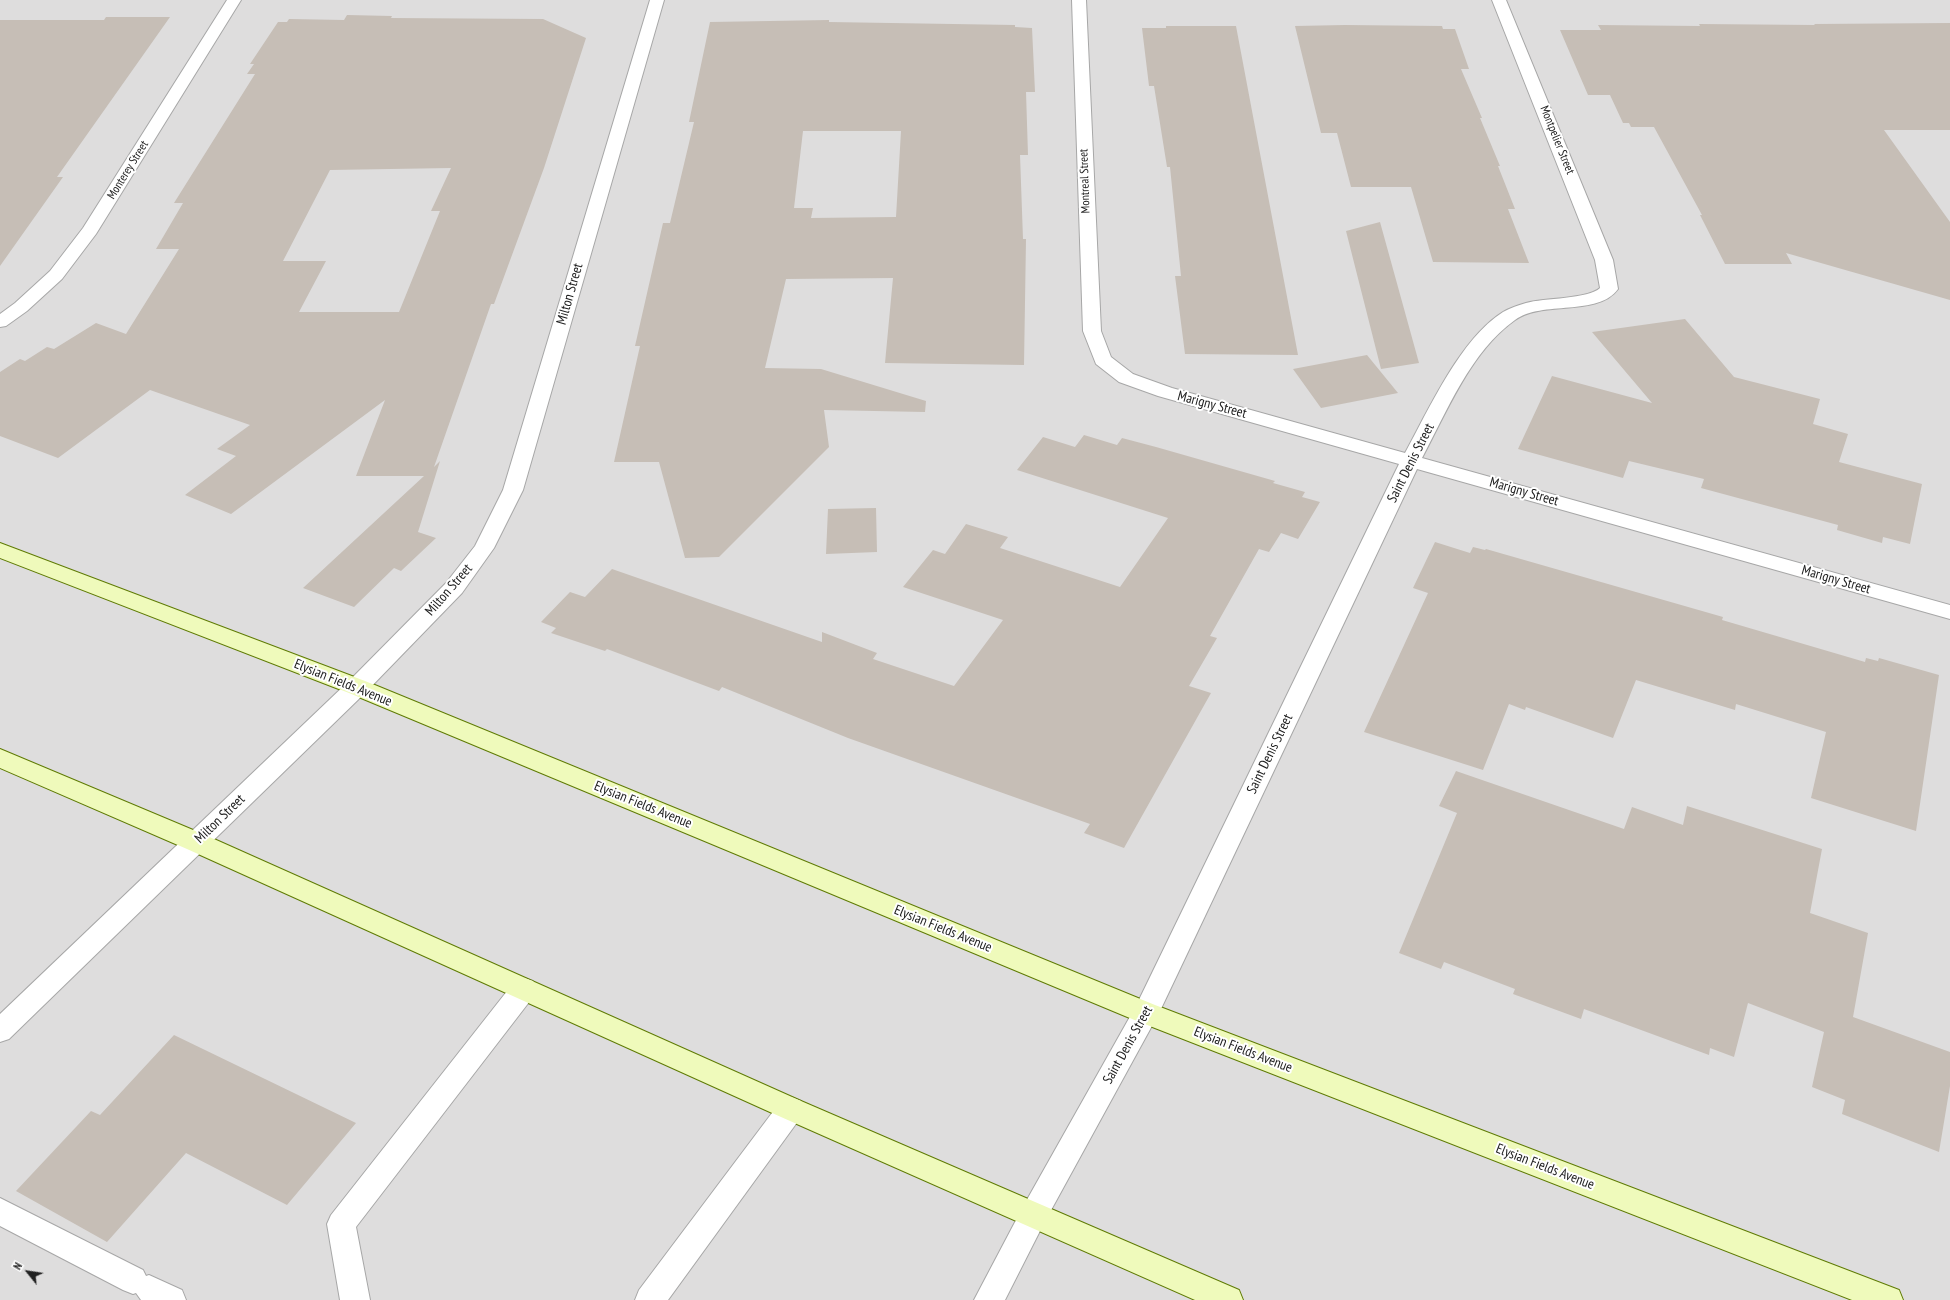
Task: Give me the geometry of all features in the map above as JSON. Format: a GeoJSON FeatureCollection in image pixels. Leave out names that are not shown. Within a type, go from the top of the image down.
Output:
{"type":"FeatureCollection","features":[{"type":"Feature","properties":{"kind":"main road","name":"Elysian Fields Avenue"},"geometry":{"type":"LineString","coordinates":[[0,550],[357,687],[1146,1013],[1888,1300]]}},
{"type":"Feature","properties":{"kind":"main road"},"geometry":{"type":"LineString","coordinates":[[0,758],[196,842],[791,1109],[1228,1300]]}},
{"type":"Feature","properties":{"kind":"street","name":"Monterey Street"},"geometry":{"type":"LineString","coordinates":[[0,322],[21,307],[56,275],[90,230],[234,0]]}},
{"type":"Feature","properties":{"kind":"street","name":"Milton Street"},"geometry":{"type":"LineString","coordinates":[[0,1031],[357,687],[454,588],[484,548],[513,490],[657,0]]}},
{"type":"Feature","properties":{"kind":"street","name":"Montreal Street"},"geometry":{"type":"LineString","coordinates":[[1079,0],[1088,260],[1092,331],[1103,360]]}},
{"type":"Feature","properties":{"kind":"street","name":"Montpelier Street"},"geometry":{"type":"LineString","coordinates":[[1499,0],[1604,260],[1609,282]]}},
{"type":"Feature","properties":{"kind":"street","name":"Saint Denis Street"},"geometry":{"type":"LineString","coordinates":[[989,1300],[1034,1214],[1146,1013],[1410,460],[1462,368],[1485,336],[1510,315],[1531,306],[1590,299],[1604,294],[1609,289],[1609,282]]}},
{"type":"Feature","properties":{"kind":"street","name":"Marigny Street"},"geometry":{"type":"LineString","coordinates":[[1103,360],[1126,378],[1165,392],[1950,612]]}},
{"type":"Feature","properties":{"kind":"street"},"geometry":{"type":"LineString","coordinates":[[355,1300],[341,1224],[524,989]]}},
{"type":"Feature","properties":{"kind":"street"},"geometry":{"type":"LineString","coordinates":[[650,1300],[791,1109]]}},
{"type":"Feature","properties":{"kind":"street"},"geometry":{"type":"LineString","coordinates":[[0,1211],[151,1290]]}},
{"type":"Feature","properties":{"kind":"shaded area"},"geometry":{"type":"Polygon","coordinates":[[[0,0],[1950,0],[1950,1300],[0,1300],[0,0]]]}},
{"type":"Feature","properties":{"kind":"building"},"geometry":{"type":"Polygon","coordinates":[[[347,15],[392,16],[391,18],[543,19],[586,38],[544,168],[494,304],[491,304],[434,467],[440,461],[418,532],[436,538],[401,571],[394,568],[354,607],[303,588],[424,476],[356,476],[385,400],[231,514],[185,495],[236,456],[217,449],[250,425],[150,390],[58,458],[0,436],[0,372],[20,359],[25,361],[47,347],[54,349],[96,323],[126,334],[179,249],[156,249],[183,203],[174,203],[255,74],[247,74],[254,64],[250,64],[278,22],[287,22],[289,19],[344,20],[347,15]],[[451,168],[330,170],[283,261],[326,261],[299,312],[399,312],[440,211],[431,211],[451,168]]]}},
{"type":"Feature","properties":{"kind":"building"},"geometry":{"type":"Polygon","coordinates":[[[106,17],[170,17],[57,177],[63,177],[0,266],[0,20],[104,20],[106,17]]]}},
{"type":"Feature","properties":{"kind":"building"},"geometry":{"type":"Polygon","coordinates":[[[829,20],[829,22],[1015,25],[1015,27],[1032,28],[1035,92],[1026,92],[1028,155],[1020,155],[1023,239],[1026,239],[1024,365],[885,363],[893,278],[786,279],[765,368],[821,369],[926,401],[925,412],[824,410],[829,447],[719,557],[685,558],[659,462],[614,462],[640,346],[635,346],[663,223],[670,223],[694,122],[689,122],[710,22],[829,20]],[[803,131],[794,208],[813,208],[811,218],[896,217],[901,131],[803,131]]]}},
{"type":"Feature","properties":{"kind":"building"},"geometry":{"type":"Polygon","coordinates":[[[1950,23],[1950,130],[1884,130],[1950,222],[1950,300],[1786,253],[1792,264],[1725,264],[1700,215],[1702,215],[1654,127],[1631,127],[1629,123],[1623,123],[1610,95],[1588,95],[1560,30],[1601,30],[1598,25],[1700,26],[1699,24],[1815,25],[1814,24],[1950,23]]]}},
{"type":"Feature","properties":{"kind":"building"},"geometry":{"type":"Polygon","coordinates":[[[1166,26],[1236,26],[1298,355],[1185,354],[1175,276],[1181,276],[1170,167],[1167,167],[1154,86],[1149,86],[1142,28],[1166,28],[1166,26]]]}},
{"type":"Feature","properties":{"kind":"building"},"geometry":{"type":"Polygon","coordinates":[[[1295,26],[1442,26],[1443,29],[1455,29],[1469,69],[1461,69],[1482,118],[1480,118],[1500,166],[1498,166],[1515,209],[1508,209],[1529,263],[1433,262],[1411,187],[1351,187],[1337,133],[1321,133],[1295,26]]]}},
{"type":"Feature","properties":{"kind":"building"},"geometry":{"type":"Polygon","coordinates":[[[1380,222],[1419,363],[1381,369],[1346,231],[1380,222]]]}},
{"type":"Feature","properties":{"kind":"building"},"geometry":{"type":"Polygon","coordinates":[[[1685,319],[1734,377],[1820,399],[1813,424],[1848,434],[1839,462],[1922,484],[1910,544],[1883,537],[1882,543],[1837,530],[1838,525],[1701,488],[1704,479],[1629,461],[1623,478],[1518,449],[1552,376],[1652,403],[1592,332],[1685,319]]]}},
{"type":"Feature","properties":{"kind":"building"},"geometry":{"type":"Polygon","coordinates":[[[1367,355],[1398,393],[1321,408],[1293,369],[1367,355]]]}},
{"type":"Feature","properties":{"kind":"building"},"geometry":{"type":"Polygon","coordinates":[[[1084,435],[1117,445],[1122,438],[1156,447],[1275,481],[1273,483],[1305,492],[1302,497],[1320,502],[1298,539],[1281,533],[1269,552],[1259,549],[1210,636],[1217,638],[1189,686],[1211,693],[1124,848],[1084,833],[1090,824],[848,738],[722,687],[719,691],[607,649],[605,651],[551,633],[556,628],[541,622],[570,592],[585,597],[612,569],[822,642],[822,632],[877,653],[873,659],[954,686],[1003,620],[903,587],[933,550],[945,554],[966,524],[1008,537],[1000,548],[1120,587],[1168,518],[1017,470],[1043,437],[1075,447],[1084,435]]]}},
{"type":"Feature","properties":{"kind":"building"},"geometry":{"type":"Polygon","coordinates":[[[876,508],[877,552],[826,554],[828,509],[876,508]]]}},
{"type":"Feature","properties":{"kind":"building"},"geometry":{"type":"Polygon","coordinates":[[[1435,542],[1470,553],[1473,547],[1486,549],[1723,617],[1722,620],[1865,662],[1866,658],[1878,661],[1879,658],[1939,675],[1916,831],[1811,798],[1826,732],[1736,704],[1735,710],[1636,680],[1613,738],[1526,707],[1525,710],[1509,704],[1483,770],[1364,732],[1428,593],[1413,588],[1435,542]]]}},
{"type":"Feature","properties":{"kind":"building"},"geometry":{"type":"Polygon","coordinates":[[[1456,771],[1624,829],[1632,807],[1683,825],[1687,806],[1822,849],[1810,913],[1868,933],[1853,1017],[1950,1052],[1950,1086],[1939,1152],[1842,1114],[1845,1100],[1812,1087],[1824,1032],[1748,1003],[1734,1057],[1710,1048],[1709,1055],[1584,1009],[1581,1019],[1513,994],[1515,989],[1444,962],[1441,969],[1399,953],[1457,813],[1439,806],[1456,771]]]}},
{"type":"Feature","properties":{"kind":"building"},"geometry":{"type":"Polygon","coordinates":[[[174,1035],[356,1123],[287,1205],[186,1153],[107,1242],[16,1191],[91,1111],[100,1115],[174,1035]]]}}]}
